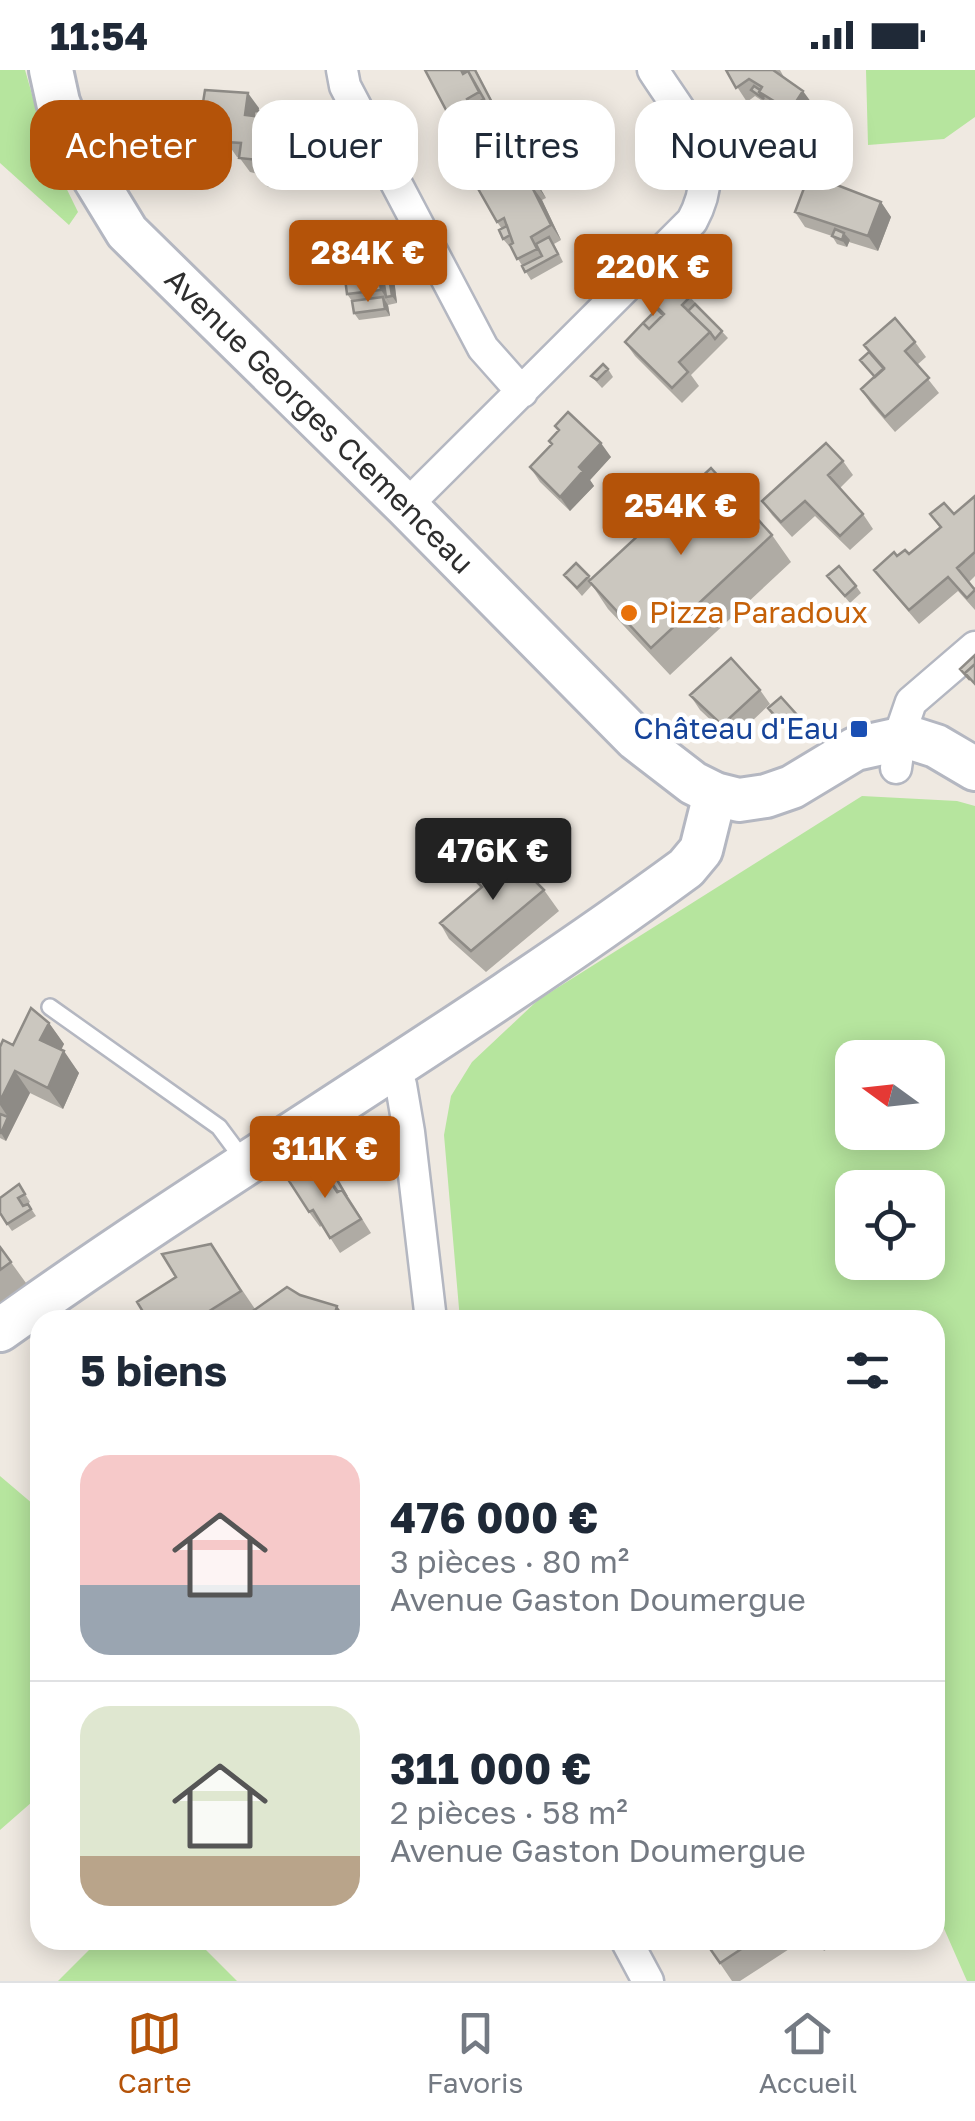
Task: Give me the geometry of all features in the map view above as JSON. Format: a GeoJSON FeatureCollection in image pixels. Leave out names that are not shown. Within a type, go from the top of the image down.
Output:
{"type":"FeatureCollection","features":[{"type":"Feature","properties":{"kind":"main road","name":"Avenue Georges Clemenceau"},"geometry":{"type":"LineString","coordinates":[[51,70],[58,102],[77,150],[127,232],[636,739],[693,783],[712,810]]}},
{"type":"Feature","properties":{"kind":"main road"},"geometry":{"type":"LineString","coordinates":[[898,754],[911,738],[936,746],[975,769]]}},
{"type":"Feature","properties":{"kind":"main road"},"geometry":{"type":"LineString","coordinates":[[0,1330],[686,868],[700,850],[712,810],[792,787],[855,749],[898,754],[975,778]]}},
{"type":"Feature","properties":{"kind":"street"},"geometry":{"type":"LineString","coordinates":[[342,70],[344,86],[483,348],[522,392]]}},
{"type":"Feature","properties":{"kind":"street"},"geometry":{"type":"LineString","coordinates":[[406,506],[692,221],[704,200],[706,162],[653,70]]}},
{"type":"Feature","properties":{"kind":"street"},"geometry":{"type":"LineString","coordinates":[[898,754],[911,702],[975,647]]}},
{"type":"Feature","properties":{"kind":"street"},"geometry":{"type":"LineString","coordinates":[[390,1068],[401,1084],[410,1132],[430,1310]]}},
{"type":"Feature","properties":{"kind":"street"},"geometry":{"type":"LineString","coordinates":[[631,1950],[648,1981]]}},
{"type":"Feature","properties":{"kind":"lane"},"geometry":{"type":"LineString","coordinates":[[50,1007],[219,1127],[246,1162]]}},
{"type":"Feature","properties":{"kind":"green space"},"geometry":{"type":"Polygon","coordinates":[[[0,70],[25,70],[34,100],[30,100],[30,190],[0,163],[0,70]]]}},
{"type":"Feature","properties":{"kind":"green space"},"geometry":{"type":"Polygon","coordinates":[[[866,70],[975,70],[975,117],[944,139],[868,145],[866,70]]]}},
{"type":"Feature","properties":{"kind":"green space"},"geometry":{"type":"Polygon","coordinates":[[[30,190],[67,190],[78,212],[69,225],[30,190]]]}},
{"type":"Feature","properties":{"kind":"green space"},"geometry":{"type":"Polygon","coordinates":[[[862,796],[957,801],[975,806],[975,1981],[967,1981],[945,1931],[945,1310],[459,1310],[444,1135],[451,1096],[472,1062],[538,1000],[862,796]]]}},
{"type":"Feature","properties":{"kind":"green space"},"geometry":{"type":"Polygon","coordinates":[[[0,1476],[30,1502],[30,1804],[0,1830],[0,1476]]]}},
{"type":"Feature","properties":{"kind":"green space"},"geometry":{"type":"Polygon","coordinates":[[[89,1950],[206,1950],[237,1981],[58,1981],[89,1950]]]}},
{"type":"Feature","properties":{"kind":"building"},"geometry":{"type":"Polygon","coordinates":[[[425,70],[461,70],[463,74],[468,71],[479,92],[467,100],[441,100],[425,70]]]}},
{"type":"Feature","properties":{"kind":"building"},"geometry":{"type":"Polygon","coordinates":[[[463,70],[475,70],[491,100],[482,100],[468,71],[463,70]]]}},
{"type":"Feature","properties":{"kind":"building"},"geometry":{"type":"Polygon","coordinates":[[[726,70],[773,70],[803,91],[797,100],[772,100],[749,79],[736,88],[726,70]]]}},
{"type":"Feature","properties":{"kind":"building"},"geometry":{"type":"Polygon","coordinates":[[[205,90],[248,93],[245,115],[252,116],[252,159],[239,158],[241,143],[232,142],[232,100],[203,100],[205,90]]]}},
{"type":"Feature","properties":{"kind":"building"},"geometry":{"type":"Polygon","coordinates":[[[479,190],[534,190],[551,225],[531,237],[537,249],[517,259],[504,218],[497,222],[479,190]]]}},
{"type":"Feature","properties":{"kind":"building"},"geometry":{"type":"Polygon","coordinates":[[[803,190],[850,190],[881,202],[868,236],[795,212],[803,190]]]}},
{"type":"Feature","properties":{"kind":"building"},"geometry":{"type":"Polygon","coordinates":[[[507,226],[510,235],[503,239],[499,230],[507,226]]]}},
{"type":"Feature","properties":{"kind":"building"},"geometry":{"type":"Polygon","coordinates":[[[365,227],[368,245],[362,246],[363,260],[376,258],[381,290],[347,294],[343,263],[315,267],[315,262],[299,264],[295,236],[365,227]]]}},
{"type":"Feature","properties":{"kind":"building"},"geometry":{"type":"Polygon","coordinates":[[[835,229],[844,233],[842,240],[832,236],[835,229]]]}},
{"type":"Feature","properties":{"kind":"building"},"geometry":{"type":"Polygon","coordinates":[[[549,237],[558,254],[525,272],[522,266],[542,256],[536,244],[549,237]]]}},
{"type":"Feature","properties":{"kind":"building"},"geometry":{"type":"Polygon","coordinates":[[[387,264],[392,296],[386,297],[381,265],[387,264]]]}},
{"type":"Feature","properties":{"kind":"building"},"geometry":{"type":"Polygon","coordinates":[[[674,280],[690,297],[682,305],[710,332],[679,362],[688,372],[672,388],[625,342],[643,323],[649,329],[664,314],[652,302],[674,280]]]}},
{"type":"Feature","properties":{"kind":"building"},"geometry":{"type":"Polygon","coordinates":[[[383,297],[385,309],[354,313],[352,301],[383,297]]]}},
{"type":"Feature","properties":{"kind":"building"},"geometry":{"type":"Polygon","coordinates":[[[695,304],[722,331],[715,339],[688,311],[695,304]]]}},
{"type":"Feature","properties":{"kind":"building"},"geometry":{"type":"Polygon","coordinates":[[[657,309],[663,315],[649,329],[643,323],[657,309]]]}},
{"type":"Feature","properties":{"kind":"building"},"geometry":{"type":"Polygon","coordinates":[[[895,318],[915,342],[905,351],[929,378],[885,417],[861,389],[884,368],[864,345],[895,318]]]}},
{"type":"Feature","properties":{"kind":"building"},"geometry":{"type":"Polygon","coordinates":[[[869,352],[884,369],[875,377],[860,360],[869,352]]]}},
{"type":"Feature","properties":{"kind":"building"},"geometry":{"type":"Polygon","coordinates":[[[603,364],[608,369],[597,380],[591,376],[603,364]]]}},
{"type":"Feature","properties":{"kind":"building"},"geometry":{"type":"Polygon","coordinates":[[[568,412],[601,443],[579,467],[583,471],[560,497],[530,467],[552,444],[549,441],[559,430],[555,426],[568,412]]]}},
{"type":"Feature","properties":{"kind":"building"},"geometry":{"type":"Polygon","coordinates":[[[826,443],[843,461],[828,475],[863,514],[840,536],[805,501],[781,522],[762,501],[826,443]]]}},
{"type":"Feature","properties":{"kind":"building"},"geometry":{"type":"Polygon","coordinates":[[[711,468],[772,535],[651,648],[589,581],[711,468]]]}},
{"type":"Feature","properties":{"kind":"building"},"geometry":{"type":"Polygon","coordinates":[[[975,496],[975,552],[957,568],[975,590],[967,598],[948,577],[909,610],[874,570],[894,552],[897,556],[905,550],[909,554],[941,527],[930,514],[944,503],[954,514],[975,496]]]}},
{"type":"Feature","properties":{"kind":"building"},"geometry":{"type":"Polygon","coordinates":[[[576,563],[589,576],[577,588],[564,575],[576,563]]]}},
{"type":"Feature","properties":{"kind":"building"},"geometry":{"type":"Polygon","coordinates":[[[839,566],[856,586],[845,596],[827,576],[839,566]]]}},
{"type":"Feature","properties":{"kind":"building"},"geometry":{"type":"Polygon","coordinates":[[[975,655],[975,664],[965,673],[970,680],[960,669],[975,655]]]}},
{"type":"Feature","properties":{"kind":"building"},"geometry":{"type":"Polygon","coordinates":[[[731,658],[760,690],[722,725],[690,695],[731,658]]]}},
{"type":"Feature","properties":{"kind":"building"},"geometry":{"type":"Polygon","coordinates":[[[975,664],[975,684],[965,673],[975,664]]]}},
{"type":"Feature","properties":{"kind":"building"},"geometry":{"type":"Polygon","coordinates":[[[781,697],[798,716],[786,728],[768,708],[781,697]]]}},
{"type":"Feature","properties":{"kind":"building"},"geometry":{"type":"Polygon","coordinates":[[[508,854],[544,890],[471,951],[440,923],[482,887],[476,881],[508,854]]]}},
{"type":"Feature","properties":{"kind":"building"},"geometry":{"type":"Polygon","coordinates":[[[31,1008],[49,1023],[40,1040],[64,1051],[48,1088],[15,1071],[0,1101],[0,1047],[3,1040],[13,1045],[31,1008]]]}},
{"type":"Feature","properties":{"kind":"building"},"geometry":{"type":"Polygon","coordinates":[[[0,1114],[8,1117],[1,1133],[0,1133],[0,1114]]]}},
{"type":"Feature","properties":{"kind":"building"},"geometry":{"type":"Polygon","coordinates":[[[318,1163],[361,1219],[330,1238],[289,1181],[318,1163]]]}},
{"type":"Feature","properties":{"kind":"building"},"geometry":{"type":"Polygon","coordinates":[[[329,1166],[347,1197],[342,1190],[338,1192],[323,1170],[329,1166]]]}},
{"type":"Feature","properties":{"kind":"building"},"geometry":{"type":"Polygon","coordinates":[[[19,1184],[25,1194],[18,1198],[31,1209],[7,1224],[0,1213],[0,1198],[19,1184]]]}},
{"type":"Feature","properties":{"kind":"building"},"geometry":{"type":"Polygon","coordinates":[[[211,1244],[241,1291],[211,1310],[142,1310],[137,1302],[176,1277],[162,1254],[211,1244]]]}},
{"type":"Feature","properties":{"kind":"building"},"geometry":{"type":"Polygon","coordinates":[[[0,1247],[11,1262],[0,1270],[0,1247]]]}},
{"type":"Feature","properties":{"kind":"building"},"geometry":{"type":"Polygon","coordinates":[[[287,1287],[337,1306],[336,1310],[254,1310],[287,1287]]]}},
{"type":"Feature","properties":{"kind":"building"},"geometry":{"type":"Polygon","coordinates":[[[711,1950],[740,1950],[720,1963],[711,1950]]]}},
{"type":"Feature","properties":{"kind":"place","name":"Pizza Paradoux"},"geometry":{"type":"Point","coordinates":[629,613]}},
{"type":"Feature","properties":{"kind":"place","name":"Château d'Eau"},"geometry":{"type":"Point","coordinates":[859,729]}}]}
